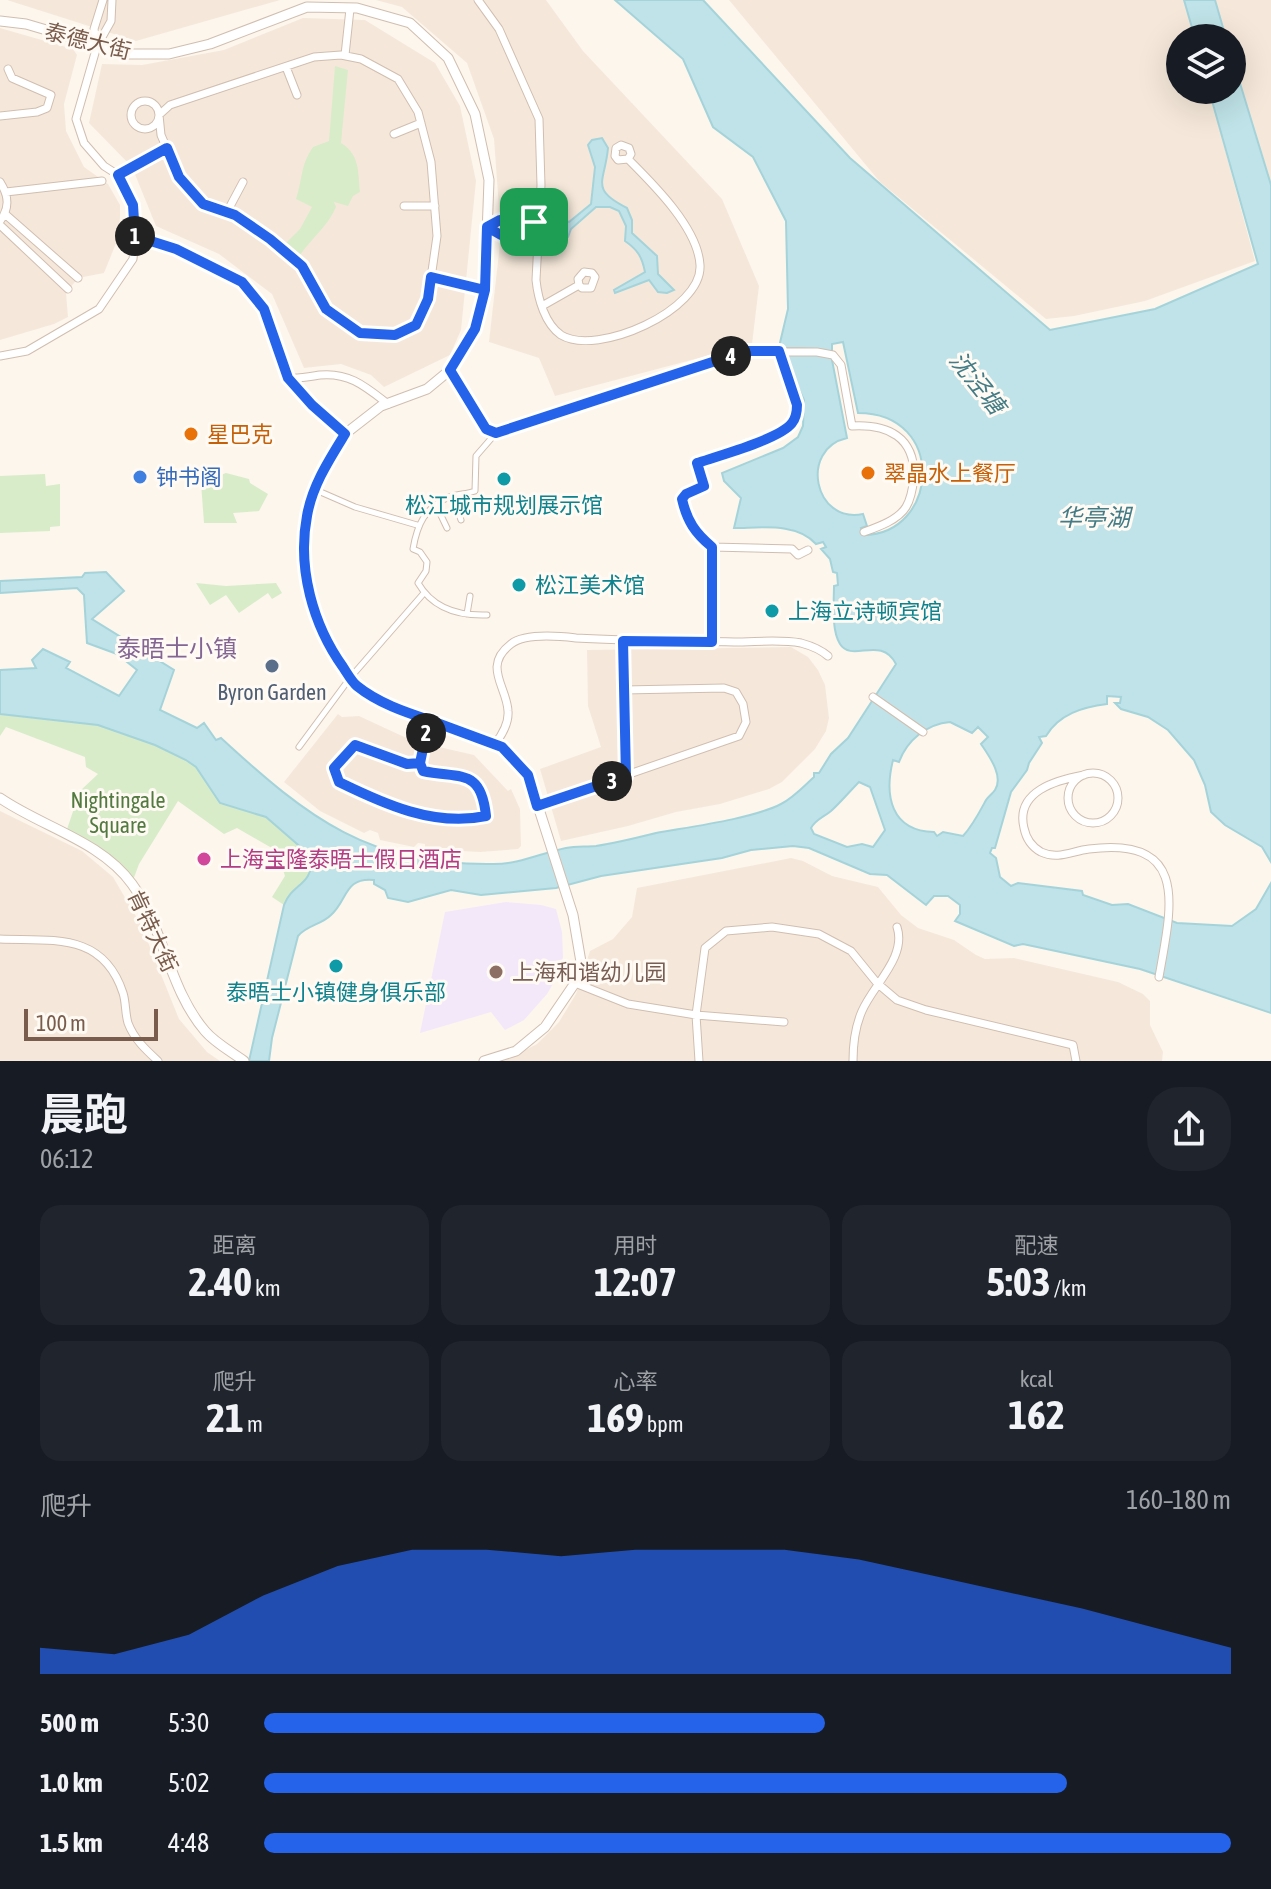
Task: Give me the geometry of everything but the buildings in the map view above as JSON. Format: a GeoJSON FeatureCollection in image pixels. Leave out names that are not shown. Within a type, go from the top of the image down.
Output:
{"type":"FeatureCollection","features":[{"type":"Feature","properties":{"kind":"street"},"geometry":{"type":"LineString","coordinates":[[97,46],[94,29],[103,0]]}},
{"type":"Feature","properties":{"kind":"street"},"geometry":{"type":"LineString","coordinates":[[0,356],[27,351],[99,309],[133,259],[133,205],[118,175],[104,166],[84,143],[76,119],[97,46],[111,21],[112,0]]}},
{"type":"Feature","properties":{"kind":"street"},"geometry":{"type":"LineString","coordinates":[[478,0],[499,29],[539,119],[536,280],[550,324],[563,336],[605,338],[637,330],[678,304],[693,288],[700,266],[689,233],[654,185],[628,159]]}},
{"type":"Feature","properties":{"kind":"street","name":"泰德大街"},"geometry":{"type":"LineString","coordinates":[[0,21],[26,24],[128,54],[169,54],[210,44],[307,7],[357,8],[410,23],[448,58],[475,114],[489,180],[485,290],[475,329],[450,370]]}},
{"type":"Feature","properties":{"kind":"street"},"geometry":{"type":"LineString","coordinates":[[345,55],[350,9]]}},
{"type":"Feature","properties":{"kind":"street"},"geometry":{"type":"LineString","coordinates":[[345,55],[314,57],[170,105],[159,115],[156,124],[142,129],[134,124],[130,115],[136,103],[145,100],[157,106],[159,115],[161,135],[179,177],[203,204],[227,212],[270,239],[302,266],[326,309],[360,333],[395,335],[416,325],[428,299],[437,236],[431,162],[418,112],[398,79],[361,59],[345,55]]}},
{"type":"Feature","properties":{"kind":"street"},"geometry":{"type":"LineString","coordinates":[[286,67],[297,95]]}},
{"type":"Feature","properties":{"kind":"street"},"geometry":{"type":"LineString","coordinates":[[0,116],[37,112],[47,108],[50,103],[51,95],[12,78],[8,69]]}},
{"type":"Feature","properties":{"kind":"street"},"geometry":{"type":"LineString","coordinates":[[394,134],[421,123]]}},
{"type":"Feature","properties":{"kind":"street"},"geometry":{"type":"LineString","coordinates":[[118,175],[167,148]]}},
{"type":"Feature","properties":{"kind":"street"},"geometry":{"type":"LineString","coordinates":[[6,192],[102,181]]}},
{"type":"Feature","properties":{"kind":"street"},"geometry":{"type":"LineString","coordinates":[[0,182],[6,192],[2,220]]}},
{"type":"Feature","properties":{"kind":"street"},"geometry":{"type":"LineString","coordinates":[[227,212],[243,182]]}},
{"type":"Feature","properties":{"kind":"street"},"geometry":{"type":"LineString","coordinates":[[404,206],[435,206]]}},
{"type":"Feature","properties":{"kind":"street"},"geometry":{"type":"LineString","coordinates":[[2,220],[78,278]]}},
{"type":"Feature","properties":{"kind":"street"},"geometry":{"type":"LineString","coordinates":[[2,220],[68,289]]}},
{"type":"Feature","properties":{"kind":"street"},"geometry":{"type":"LineString","coordinates":[[487,227],[500,220],[534,222],[539,227]]}},
{"type":"Feature","properties":{"kind":"street"},"geometry":{"type":"LineString","coordinates":[[487,227],[501,235],[532,235],[539,227]]}},
{"type":"Feature","properties":{"kind":"street"},"geometry":{"type":"LineString","coordinates":[[135,236],[176,249],[242,282],[264,309],[288,378],[312,405],[345,434]]}},
{"type":"Feature","properties":{"kind":"street"},"geometry":{"type":"LineString","coordinates":[[431,277],[485,290]]}},
{"type":"Feature","properties":{"kind":"street"},"geometry":{"type":"LineString","coordinates":[[542,306],[579,285]]}},
{"type":"Feature","properties":{"kind":"street"},"geometry":{"type":"LineString","coordinates":[[487,615],[447,610],[424,593],[418,583],[431,563],[413,549],[417,525],[436,505],[453,496],[475,491],[476,456],[496,433],[746,351],[833,355],[841,365],[852,426],[872,425],[893,434],[907,445],[914,459],[913,484],[906,506],[896,518],[864,532]]}},
{"type":"Feature","properties":{"kind":"street"},"geometry":{"type":"LineString","coordinates":[[779,351],[797,405],[797,414],[791,425],[771,437],[697,463],[704,486],[682,499],[692,528],[712,547],[792,549],[798,555],[808,550]]}},
{"type":"Feature","properties":{"kind":"street"},"geometry":{"type":"LineString","coordinates":[[484,1061],[516,1051],[545,1027],[575,983],[581,962],[573,915],[528,775],[502,747],[396,709],[356,686],[328,646],[311,603],[304,562],[307,516],[321,473],[345,434],[388,404],[427,389],[450,370],[486,429],[496,433]]}},
{"type":"Feature","properties":{"kind":"street"},"geometry":{"type":"LineString","coordinates":[[288,378],[321,375],[351,377],[388,404]]}},
{"type":"Feature","properties":{"kind":"street"},"geometry":{"type":"LineString","coordinates":[[316,490],[355,507],[417,525]]}},
{"type":"Feature","properties":{"kind":"street"},"geometry":{"type":"LineString","coordinates":[[453,496],[461,520]]}},
{"type":"Feature","properties":{"kind":"street"},"geometry":{"type":"LineString","coordinates":[[436,505],[447,528]]}},
{"type":"Feature","properties":{"kind":"street"},"geometry":{"type":"LineString","coordinates":[[712,547],[712,642]]}},
{"type":"Feature","properties":{"kind":"street"},"geometry":{"type":"LineString","coordinates":[[299,747],[350,678],[424,593]]}},
{"type":"Feature","properties":{"kind":"street"},"geometry":{"type":"LineString","coordinates":[[467,614],[470,596]]}},
{"type":"Feature","properties":{"kind":"street"},"geometry":{"type":"LineString","coordinates":[[495,744],[506,725],[508,710],[498,681],[497,665],[503,652],[513,642],[569,637],[623,641],[774,640],[800,643],[820,649],[828,656]]}},
{"type":"Feature","properties":{"kind":"street"},"geometry":{"type":"LineString","coordinates":[[623,641],[626,776]]}},
{"type":"Feature","properties":{"kind":"street"},"geometry":{"type":"LineString","coordinates":[[537,806],[739,736],[746,722],[743,704],[736,692],[724,688],[624,690]]}},
{"type":"Feature","properties":{"kind":"street"},"geometry":{"type":"LineString","coordinates":[[873,697],[923,732]]}},
{"type":"Feature","properties":{"kind":"street"},"geometry":{"type":"LineString","coordinates":[[420,763],[407,764],[355,745],[334,768],[339,782],[394,808],[469,820],[486,816],[484,794],[472,781],[423,771],[420,763],[429,720]]}},
{"type":"Feature","properties":{"kind":"street"},"geometry":{"type":"LineString","coordinates":[[1084,775],[1071,785],[1070,809],[1082,821],[1099,822],[1113,813],[1118,799],[1117,791],[1107,778],[1100,774],[1084,775],[1060,780],[1036,791],[1028,801],[1022,817],[1028,838],[1036,849],[1049,855],[1068,855],[1108,846],[1143,853],[1163,870],[1169,882],[1169,920],[1159,977]]}},
{"type":"Feature","properties":{"kind":"street","name":"肯特大街"},"geometry":{"type":"LineString","coordinates":[[1,800],[97,850],[132,883],[147,909],[184,998],[206,1032],[244,1061]]}},
{"type":"Feature","properties":{"kind":"street"},"geometry":{"type":"LineString","coordinates":[[699,1061],[696,1015],[705,948],[726,931],[772,927],[819,934],[851,951],[877,983],[897,1000],[926,1010],[1073,1045],[1076,1061]]}},
{"type":"Feature","properties":{"kind":"street"},"geometry":{"type":"LineString","coordinates":[[853,1061],[853,1044],[861,1013],[899,949],[897,927]]}},
{"type":"Feature","properties":{"kind":"street"},"geometry":{"type":"LineString","coordinates":[[0,939],[84,944],[107,961],[123,994],[128,1024],[142,1047],[158,1061]]}},
{"type":"Feature","properties":{"kind":"street"},"geometry":{"type":"LineString","coordinates":[[575,983],[628,1004],[696,1015],[784,1022]]}},
{"type":"Feature","properties":{"kind":"shaded area"},"geometry":{"type":"Polygon","coordinates":[[[7,0],[280,0],[136,41],[7,0]]]}},
{"type":"Feature","properties":{"kind":"shaded area"},"geometry":{"type":"Polygon","coordinates":[[[376,0],[546,0],[583,51],[722,199],[759,286],[752,344],[555,396],[539,358],[489,342],[501,235],[494,139],[467,63],[402,7],[376,0]]]}},
{"type":"Feature","properties":{"kind":"shaded area"},"geometry":{"type":"Polygon","coordinates":[[[729,0],[1184,0],[1191,24],[1166,24],[1166,104],[1213,104],[1255,261],[1145,301],[1046,319],[880,182],[729,0]]]}},
{"type":"Feature","properties":{"kind":"shaded area"},"geometry":{"type":"Polygon","coordinates":[[[1215,0],[1271,0],[1271,185],[1246,103],[1246,24],[1222,24],[1215,0]]]}},
{"type":"Feature","properties":{"kind":"shaded area"},"geometry":{"type":"Polygon","coordinates":[[[303,18],[365,20],[435,63],[460,106],[476,181],[461,330],[450,355],[384,387],[371,375],[341,364],[304,368],[272,294],[219,254],[156,226],[132,167],[89,123],[102,64],[142,65],[224,50],[303,18]]]}},
{"type":"Feature","properties":{"kind":"shaded area"},"geometry":{"type":"Polygon","coordinates":[[[0,28],[73,49],[77,55],[64,104],[66,131],[84,167],[108,184],[120,205],[120,216],[119,236],[104,273],[78,278],[66,293],[68,317],[0,340],[0,28]]]}},
{"type":"Feature","properties":{"kind":"shaded area"},"geometry":{"type":"Polygon","coordinates":[[[791,647],[808,657],[818,670],[825,685],[829,718],[826,731],[815,749],[782,782],[720,804],[561,841],[540,769],[601,747],[588,706],[587,650],[791,647]]]}},
{"type":"Feature","properties":{"kind":"shaded area"},"geometry":{"type":"Polygon","coordinates":[[[338,714],[342,717],[359,716],[413,741],[474,755],[508,791],[511,789],[520,809],[521,846],[518,849],[480,852],[425,849],[425,844],[418,843],[414,847],[380,840],[378,833],[370,830],[364,833],[320,811],[284,782],[338,714]]]}},
{"type":"Feature","properties":{"kind":"shaded area"},"geometry":{"type":"Polygon","coordinates":[[[0,811],[82,851],[113,877],[141,925],[179,1019],[207,1052],[220,1061],[0,1061],[0,811]]]}},
{"type":"Feature","properties":{"kind":"shaded area"},"geometry":{"type":"Polygon","coordinates":[[[791,858],[832,876],[878,887],[901,915],[918,928],[954,940],[985,959],[1014,958],[1118,982],[1143,994],[1150,1001],[1150,1025],[1163,1052],[1162,1061],[504,1061],[537,1044],[559,1022],[576,994],[590,951],[613,939],[632,917],[637,888],[791,858]]]}},
{"type":"Feature","properties":{"kind":"shaded area","name":"上海和谐幼儿园"},"geometry":{"type":"Polygon","coordinates":[[[506,902],[556,909],[562,932],[563,957],[557,977],[547,994],[524,1020],[505,1030],[491,1012],[420,1033],[445,912],[506,902]]]}},
{"type":"Feature","properties":{"kind":"green space"},"geometry":{"type":"Polygon","coordinates":[[[335,66],[348,70],[341,143],[355,158],[360,192],[353,196],[348,206],[334,202],[336,207],[329,220],[300,255],[285,244],[300,229],[312,207],[296,199],[309,154],[313,147],[329,141],[335,66]]]}},
{"type":"Feature","properties":{"kind":"green space"},"geometry":{"type":"Polygon","coordinates":[[[226,473],[249,479],[250,483],[268,494],[259,511],[233,513],[237,523],[204,523],[201,483],[226,473]]]}},
{"type":"Feature","properties":{"kind":"green space"},"geometry":{"type":"Polygon","coordinates":[[[45,474],[46,486],[60,484],[60,526],[50,527],[50,531],[0,533],[0,476],[45,474]]]}},
{"type":"Feature","properties":{"kind":"green space"},"geometry":{"type":"Polygon","coordinates":[[[196,583],[226,586],[276,583],[282,593],[272,599],[268,593],[239,613],[226,595],[210,605],[196,583]]]}},
{"type":"Feature","properties":{"kind":"green space","name":"Nightingale Square"},"geometry":{"type":"Polygon","coordinates":[[[0,714],[98,725],[155,745],[186,760],[196,767],[220,803],[266,817],[312,857],[309,874],[284,905],[272,897],[285,876],[277,851],[237,828],[224,834],[178,801],[139,864],[132,883],[118,868],[65,835],[80,791],[98,774],[86,767],[85,757],[6,727],[0,736],[0,714]]]}},
{"type":"Feature","properties":{"kind":"water","name":"华亭湖"},"geometry":{"type":"Polygon","coordinates":[[[615,0],[703,0],[850,158],[1050,330],[1155,309],[1258,264],[1213,104],[1246,103],[1271,185],[1271,862],[1262,847],[1225,825],[1211,812],[1205,785],[1194,760],[1168,730],[1148,717],[1121,709],[1115,703],[1120,703],[1121,697],[1107,696],[1107,704],[1072,713],[1051,728],[1046,736],[1039,737],[1042,743],[1011,792],[995,848],[990,853],[996,858],[1000,877],[1011,886],[1018,883],[1082,891],[1083,895],[1112,905],[1128,904],[1177,923],[1232,926],[1256,909],[1271,883],[1271,1013],[1140,969],[1023,944],[1014,946],[955,921],[960,914],[960,905],[948,896],[934,896],[926,905],[887,875],[870,874],[809,848],[793,846],[751,850],[722,858],[601,876],[556,888],[481,895],[451,890],[408,902],[388,898],[385,890],[374,884],[374,880],[357,882],[331,915],[298,936],[269,1061],[249,1061],[284,905],[309,874],[312,857],[266,817],[220,803],[196,767],[155,745],[98,725],[0,714],[0,670],[36,668],[32,660],[43,649],[70,662],[66,668],[119,696],[137,670],[117,654],[87,643],[84,595],[77,588],[0,593],[0,581],[82,577],[85,573],[106,572],[124,591],[92,619],[174,670],[160,710],[197,728],[204,723],[216,740],[221,738],[313,814],[376,846],[411,857],[504,864],[566,848],[604,845],[754,814],[781,804],[794,795],[814,777],[814,773],[819,773],[831,754],[848,738],[896,664],[883,651],[852,651],[840,644],[834,616],[837,573],[833,572],[830,559],[821,549],[826,547],[823,542],[816,544],[789,529],[734,528],[741,498],[724,481],[722,473],[783,448],[798,437],[803,426],[804,400],[779,347],[788,309],[786,221],[753,157],[713,127],[683,59],[615,0]],[[843,342],[832,344],[832,360],[847,438],[832,445],[822,456],[818,470],[819,484],[833,508],[846,514],[863,514],[867,526],[861,528],[864,535],[889,529],[907,516],[919,496],[922,474],[919,451],[907,432],[887,418],[858,413],[843,342]],[[950,722],[926,730],[913,740],[899,762],[893,760],[891,798],[894,809],[908,825],[934,832],[937,836],[943,832],[963,836],[995,790],[998,779],[981,744],[988,737],[978,727],[972,733],[950,722]],[[859,782],[811,828],[814,834],[847,847],[862,844],[873,847],[885,830],[870,787],[859,782]]]}},
{"type":"Feature","properties":{"kind":"water"},"geometry":{"type":"Polygon","coordinates":[[[1184,0],[1215,0],[1222,24],[1191,24],[1184,0]]]}},
{"type":"Feature","properties":{"kind":"water"},"geometry":{"type":"Polygon","coordinates":[[[602,138],[608,148],[603,190],[627,208],[632,220],[632,233],[657,256],[658,274],[674,290],[658,292],[649,280],[615,293],[614,290],[645,272],[639,254],[625,241],[626,226],[619,211],[610,207],[596,207],[571,229],[568,237],[558,240],[549,218],[569,222],[591,204],[595,167],[588,145],[592,140],[602,138]]]}},
{"type":"Feature","properties":{"kind":"place","name":"星巴克"},"geometry":{"type":"Point","coordinates":[191,434]}},
{"type":"Feature","properties":{"kind":"place","name":"翠晶水上餐厅"},"geometry":{"type":"Point","coordinates":[868,473]}},
{"type":"Feature","properties":{"kind":"place","name":"钟书阁"},"geometry":{"type":"Point","coordinates":[140,477]}},
{"type":"Feature","properties":{"kind":"place","name":"松江城市规划展示馆"},"geometry":{"type":"Point","coordinates":[504,479]}},
{"type":"Feature","properties":{"kind":"place","name":"松江美术馆"},"geometry":{"type":"Point","coordinates":[519,585]}},
{"type":"Feature","properties":{"kind":"place","name":"上海立诗顿宾馆"},"geometry":{"type":"Point","coordinates":[772,611]}},
{"type":"Feature","properties":{"kind":"place","name":"Byron Garden"},"geometry":{"type":"Point","coordinates":[272,666]}},
{"type":"Feature","properties":{"kind":"place","name":"上海宝隆泰晤士假日酒店"},"geometry":{"type":"Point","coordinates":[204,859]}},
{"type":"Feature","properties":{"kind":"place","name":"泰晤士小镇健身俱乐部"},"geometry":{"type":"Point","coordinates":[336,966]}},
{"type":"Feature","properties":{"kind":"place","name":"上海和谐幼儿园"},"geometry":{"type":"Point","coordinates":[496,972]}},
{"type":"Feature","properties":{"kind":"district","name":"泰晤士小镇"},"geometry":{"type":"Point","coordinates":[177,649]}},
{"type":"Feature","properties":{"kind":"route"},"geometry":{"type":"LineString","coordinates":[[534,222],[500,220],[487,227],[485,290],[431,277],[428,299],[416,325],[395,335],[360,333],[326,309],[302,266],[270,239],[235,215],[203,204],[179,177],[167,148],[118,175],[133,205],[135,236],[176,249],[242,282],[264,309],[288,378],[312,405],[345,434],[321,473],[307,516],[304,562],[311,603],[328,646],[356,686],[396,709],[429,720],[420,763],[407,764],[355,745],[334,768],[339,782],[394,808],[469,820],[486,816],[484,794],[472,781],[423,771],[420,763],[429,720],[502,747],[528,775],[537,806],[626,776],[623,641],[712,642],[712,547],[692,528],[682,499],[704,486],[697,463],[771,437],[791,425],[797,414],[797,405],[779,351],[746,351],[563,413],[496,433],[486,429],[450,370],[475,329],[485,290],[487,227],[501,235],[532,235],[539,227],[534,222]]}},
{"type":"Feature","properties":{"kind":"water label","name":"沈泾塘"},"geometry":{"type":"Point","coordinates":[977,383]}}]}
